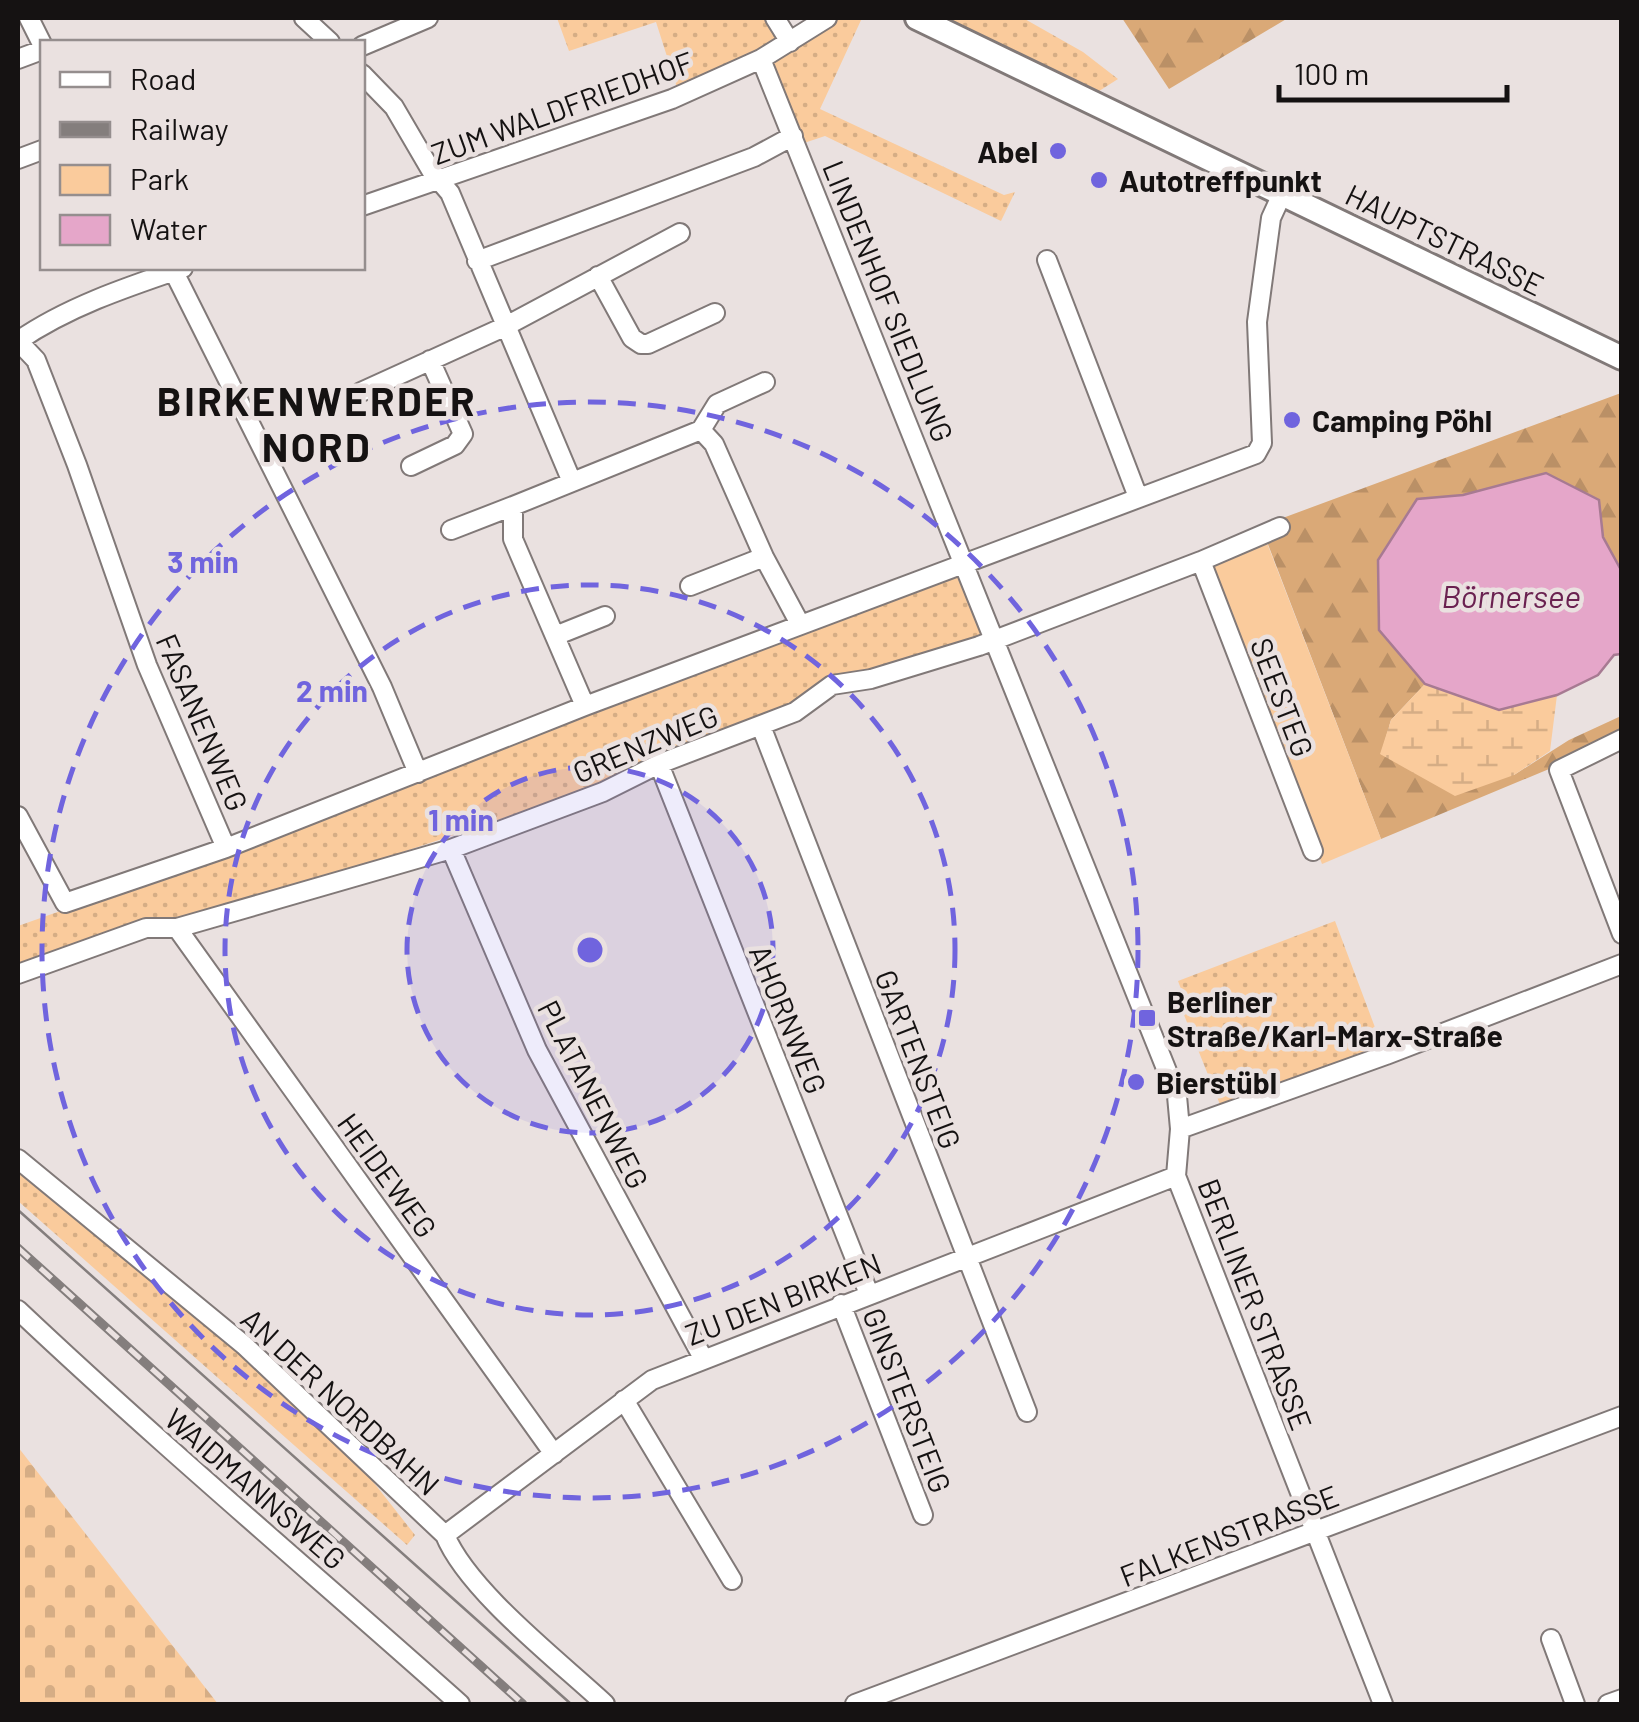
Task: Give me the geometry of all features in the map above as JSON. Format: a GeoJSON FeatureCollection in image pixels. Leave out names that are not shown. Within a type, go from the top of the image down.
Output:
{"type":"FeatureCollection","features":[{"type":"Feature","properties":{"kind":"main road","name":"HAUPTSTRASSE"},"geometry":{"type":"LineString","coordinates":[[918,18],[1622,358]]}},
{"type":"Feature","properties":{"kind":"street"},"geometry":{"type":"LineString","coordinates":[[29,18],[40,43]]}},
{"type":"Feature","properties":{"kind":"street"},"geometry":{"type":"LineString","coordinates":[[304,18],[328,40]]}},
{"type":"Feature","properties":{"kind":"street"},"geometry":{"type":"LineString","coordinates":[[365,45],[428,18]]}},
{"type":"Feature","properties":{"kind":"street"},"geometry":{"type":"LineString","coordinates":[[775,18],[790,42]]}},
{"type":"Feature","properties":{"kind":"street","name":"ZUM WALDFRIEDHOF"},"geometry":{"type":"LineString","coordinates":[[365,205],[672,99],[762,59],[827,18]]}},
{"type":"Feature","properties":{"kind":"street","name":"LINDENHOF SIEDLUNG"},"geometry":{"type":"LineString","coordinates":[[762,59],[906,414],[962,565],[996,640]]}},
{"type":"Feature","properties":{"kind":"street"},"geometry":{"type":"LineString","coordinates":[[365,77],[394,107],[432,172],[442,179],[572,482]]}},
{"type":"Feature","properties":{"kind":"street"},"geometry":{"type":"LineString","coordinates":[[477,261],[763,153],[793,136]]}},
{"type":"Feature","properties":{"kind":"street"},"geometry":{"type":"LineString","coordinates":[[962,565],[1256,454],[1262,443],[1257,322],[1271,218],[1282,192]]}},
{"type":"Feature","properties":{"kind":"street"},"geometry":{"type":"LineString","coordinates":[[361,392],[504,327],[680,233]]}},
{"type":"Feature","properties":{"kind":"street"},"geometry":{"type":"LineString","coordinates":[[1047,260],[1138,497]]}},
{"type":"Feature","properties":{"kind":"street"},"geometry":{"type":"LineString","coordinates":[[18,341],[43,324],[173,270]]}},
{"type":"Feature","properties":{"kind":"street"},"geometry":{"type":"LineString","coordinates":[[176,270],[382,687],[418,772]]}},
{"type":"Feature","properties":{"kind":"street"},"geometry":{"type":"LineString","coordinates":[[598,276],[632,338],[641,344],[714,313]]}},
{"type":"Feature","properties":{"kind":"street","name":"FASANENWEG"},"geometry":{"type":"LineString","coordinates":[[18,341],[36,360],[147,665],[226,848]]}},
{"type":"Feature","properties":{"kind":"street"},"geometry":{"type":"LineString","coordinates":[[411,466],[455,445],[463,434],[430,360]]}},
{"type":"Feature","properties":{"kind":"street"},"geometry":{"type":"LineString","coordinates":[[451,530],[701,430],[717,404],[765,382]]}},
{"type":"Feature","properties":{"kind":"street"},"geometry":{"type":"LineString","coordinates":[[701,430],[714,444],[764,556],[800,624]]}},
{"type":"Feature","properties":{"kind":"street"},"geometry":{"type":"LineString","coordinates":[[513,506],[513,538],[585,706]]}},
{"type":"Feature","properties":{"kind":"street","name":"GRENZWEG"},"geometry":{"type":"LineString","coordinates":[[18,974],[146,928],[177,928],[450,848],[603,792],[659,764],[795,712],[832,685],[908,668],[996,640],[1201,562],[1280,527]]}},
{"type":"Feature","properties":{"kind":"street"},"geometry":{"type":"LineString","coordinates":[[690,586],[764,556]]}},
{"type":"Feature","properties":{"kind":"street","name":"SEESTEG"},"geometry":{"type":"LineString","coordinates":[[1201,562],[1313,852]]}},
{"type":"Feature","properties":{"kind":"street","name":"GRENZWEG"},"geometry":{"type":"LineString","coordinates":[[18,816],[65,903],[226,848],[585,706],[962,565]]}},
{"type":"Feature","properties":{"kind":"street"},"geometry":{"type":"LineString","coordinates":[[555,636],[605,616]]}},
{"type":"Feature","properties":{"kind":"street","name":"BERLINER STRASSE"},"geometry":{"type":"LineString","coordinates":[[996,640],[1177,1096],[1180,1128],[1176,1176],[1383,1704]]}},
{"type":"Feature","properties":{"kind":"street","name":"GARTENSTEIG"},"geometry":{"type":"LineString","coordinates":[[760,726],[1026,1412]]}},
{"type":"Feature","properties":{"kind":"street"},"geometry":{"type":"LineString","coordinates":[[1622,738],[1558,770],[1622,934]]}},
{"type":"Feature","properties":{"kind":"street","name":"AHORNWEG"},"geometry":{"type":"LineString","coordinates":[[659,764],[868,1294]]}},
{"type":"Feature","properties":{"kind":"street","name":"PLATANENWEG"},"geometry":{"type":"LineString","coordinates":[[450,848],[537,1050],[703,1358]]}},
{"type":"Feature","properties":{"kind":"street","name":"HEIDEWEG"},"geometry":{"type":"LineString","coordinates":[[177,928],[554,1454]]}},
{"type":"Feature","properties":{"kind":"street"},"geometry":{"type":"LineString","coordinates":[[1180,1128],[1621,965]]}},
{"type":"Feature","properties":{"kind":"street","name":"AN DER NORDBAHN"},"geometry":{"type":"LineString","coordinates":[[18,1159],[244,1345],[445,1536],[455,1560],[478,1586],[605,1704]]}},
{"type":"Feature","properties":{"kind":"street","name":"ZU DEN BIRKEN"},"geometry":{"type":"LineString","coordinates":[[445,1536],[652,1380],[1176,1176]]}},
{"type":"Feature","properties":{"kind":"street","name":"GINSTERSTEIG"},"geometry":{"type":"LineString","coordinates":[[841,1304],[923,1515]]}},
{"type":"Feature","properties":{"kind":"street","name":"WAIDMANNSWEG"},"geometry":{"type":"LineString","coordinates":[[18,1310],[125,1411],[211,1482],[460,1704]]}},
{"type":"Feature","properties":{"kind":"street"},"geometry":{"type":"LineString","coordinates":[[624,1400],[732,1580]]}},
{"type":"Feature","properties":{"kind":"street","name":"FALKENSTRASSE"},"geometry":{"type":"LineString","coordinates":[[855,1704],[1622,1416]]}},
{"type":"Feature","properties":{"kind":"street"},"geometry":{"type":"LineString","coordinates":[[1551,1639],[1575,1704]]}},
{"type":"Feature","properties":{"kind":"street"},"geometry":{"type":"LineString","coordinates":[[1608,1704],[1622,1700]]}},
{"type":"Feature","properties":{"kind":"green space"},"geometry":{"type":"Polygon","coordinates":[[[557,18],[773,18],[788,41],[679,94],[656,22],[569,51],[557,18]]]}},
{"type":"Feature","properties":{"kind":"green space"},"geometry":{"type":"Polygon","coordinates":[[[829,18],[862,18],[820,109],[1004,195],[1015,192],[1001,221],[825,136],[798,145],[763,60],[829,18]]]}},
{"type":"Feature","properties":{"kind":"green space"},"geometry":{"type":"Polygon","coordinates":[[[947,18],[1023,18],[1083,52],[1118,79],[1096,93],[947,18]]]}},
{"type":"Feature","properties":{"kind":"green space"},"geometry":{"type":"Polygon","coordinates":[[[1122,18],[1288,18],[1169,89],[1122,18]]]}},
{"type":"Feature","properties":{"kind":"green space"},"geometry":{"type":"Polygon","coordinates":[[[1621,393],[1621,570],[1603,537],[1599,500],[1546,473],[1463,495],[1417,499],[1378,560],[1379,630],[1425,684],[1391,720],[1381,754],[1414,770],[1514,775],[1569,740],[1621,716],[1621,739],[1381,839],[1261,526],[1621,393]]]}},
{"type":"Feature","properties":{"kind":"green space"},"geometry":{"type":"Polygon","coordinates":[[[1267,543],[1381,839],[1322,864],[1211,568],[1267,543]]]}},
{"type":"Feature","properties":{"kind":"green space"},"geometry":{"type":"Polygon","coordinates":[[[964,567],[993,632],[451,836],[315,881],[18,966],[18,926],[159,876],[964,567]]]}},
{"type":"Feature","properties":{"kind":"green space"},"geometry":{"type":"Polygon","coordinates":[[[1425,684],[1499,710],[1557,695],[1550,751],[1514,775],[1455,796],[1380,754],[1391,720],[1425,684]]]}},
{"type":"Feature","properties":{"kind":"green space"},"geometry":{"type":"Polygon","coordinates":[[[1335,921],[1382,1046],[1221,1107],[1178,1000],[1184,997],[1178,981],[1335,921]]]}},
{"type":"Feature","properties":{"kind":"green space"},"geometry":{"type":"Polygon","coordinates":[[[18,1149],[356,1460],[415,1535],[407,1545],[18,1201],[18,1149]]]}},
{"type":"Feature","properties":{"kind":"green space"},"geometry":{"type":"Polygon","coordinates":[[[18,1447],[218,1704],[18,1704],[18,1447]]]}},
{"type":"Feature","properties":{"kind":"water","name":"Börnersee"},"geometry":{"type":"Polygon","coordinates":[[[1546,473],[1599,500],[1603,537],[1621,570],[1621,654],[1614,655],[1598,675],[1557,695],[1499,710],[1425,684],[1379,630],[1378,560],[1417,499],[1463,495],[1546,473]]]}},
{"type":"Feature","properties":{"kind":"tram line"},"geometry":{"type":"LineString","coordinates":[[18,1210],[571,1704]]}},
{"type":"Feature","properties":{"kind":"railway"},"geometry":{"type":"LineString","coordinates":[[18,1248],[523,1704]]}},
{"type":"Feature","properties":{"kind":"place","name":"Abel"},"geometry":{"type":"Point","coordinates":[1058,151]}},
{"type":"Feature","properties":{"kind":"place","name":"Autotreffpunkt"},"geometry":{"type":"Point","coordinates":[1099,180]}},
{"type":"Feature","properties":{"kind":"place","name":"Camping Pöhl"},"geometry":{"type":"Point","coordinates":[1292,420]}},
{"type":"Feature","properties":{"kind":"place","name":"Berliner Straße/Karl-Marx-Straße"},"geometry":{"type":"Point","coordinates":[1147,1018]}},
{"type":"Feature","properties":{"kind":"place","name":"Bierstübl"},"geometry":{"type":"Point","coordinates":[1136,1082]}},
{"type":"Feature","properties":{"kind":"district","name":"BIRKENWERDER NORD"},"geometry":{"type":"Point","coordinates":[317,423]}}]}
